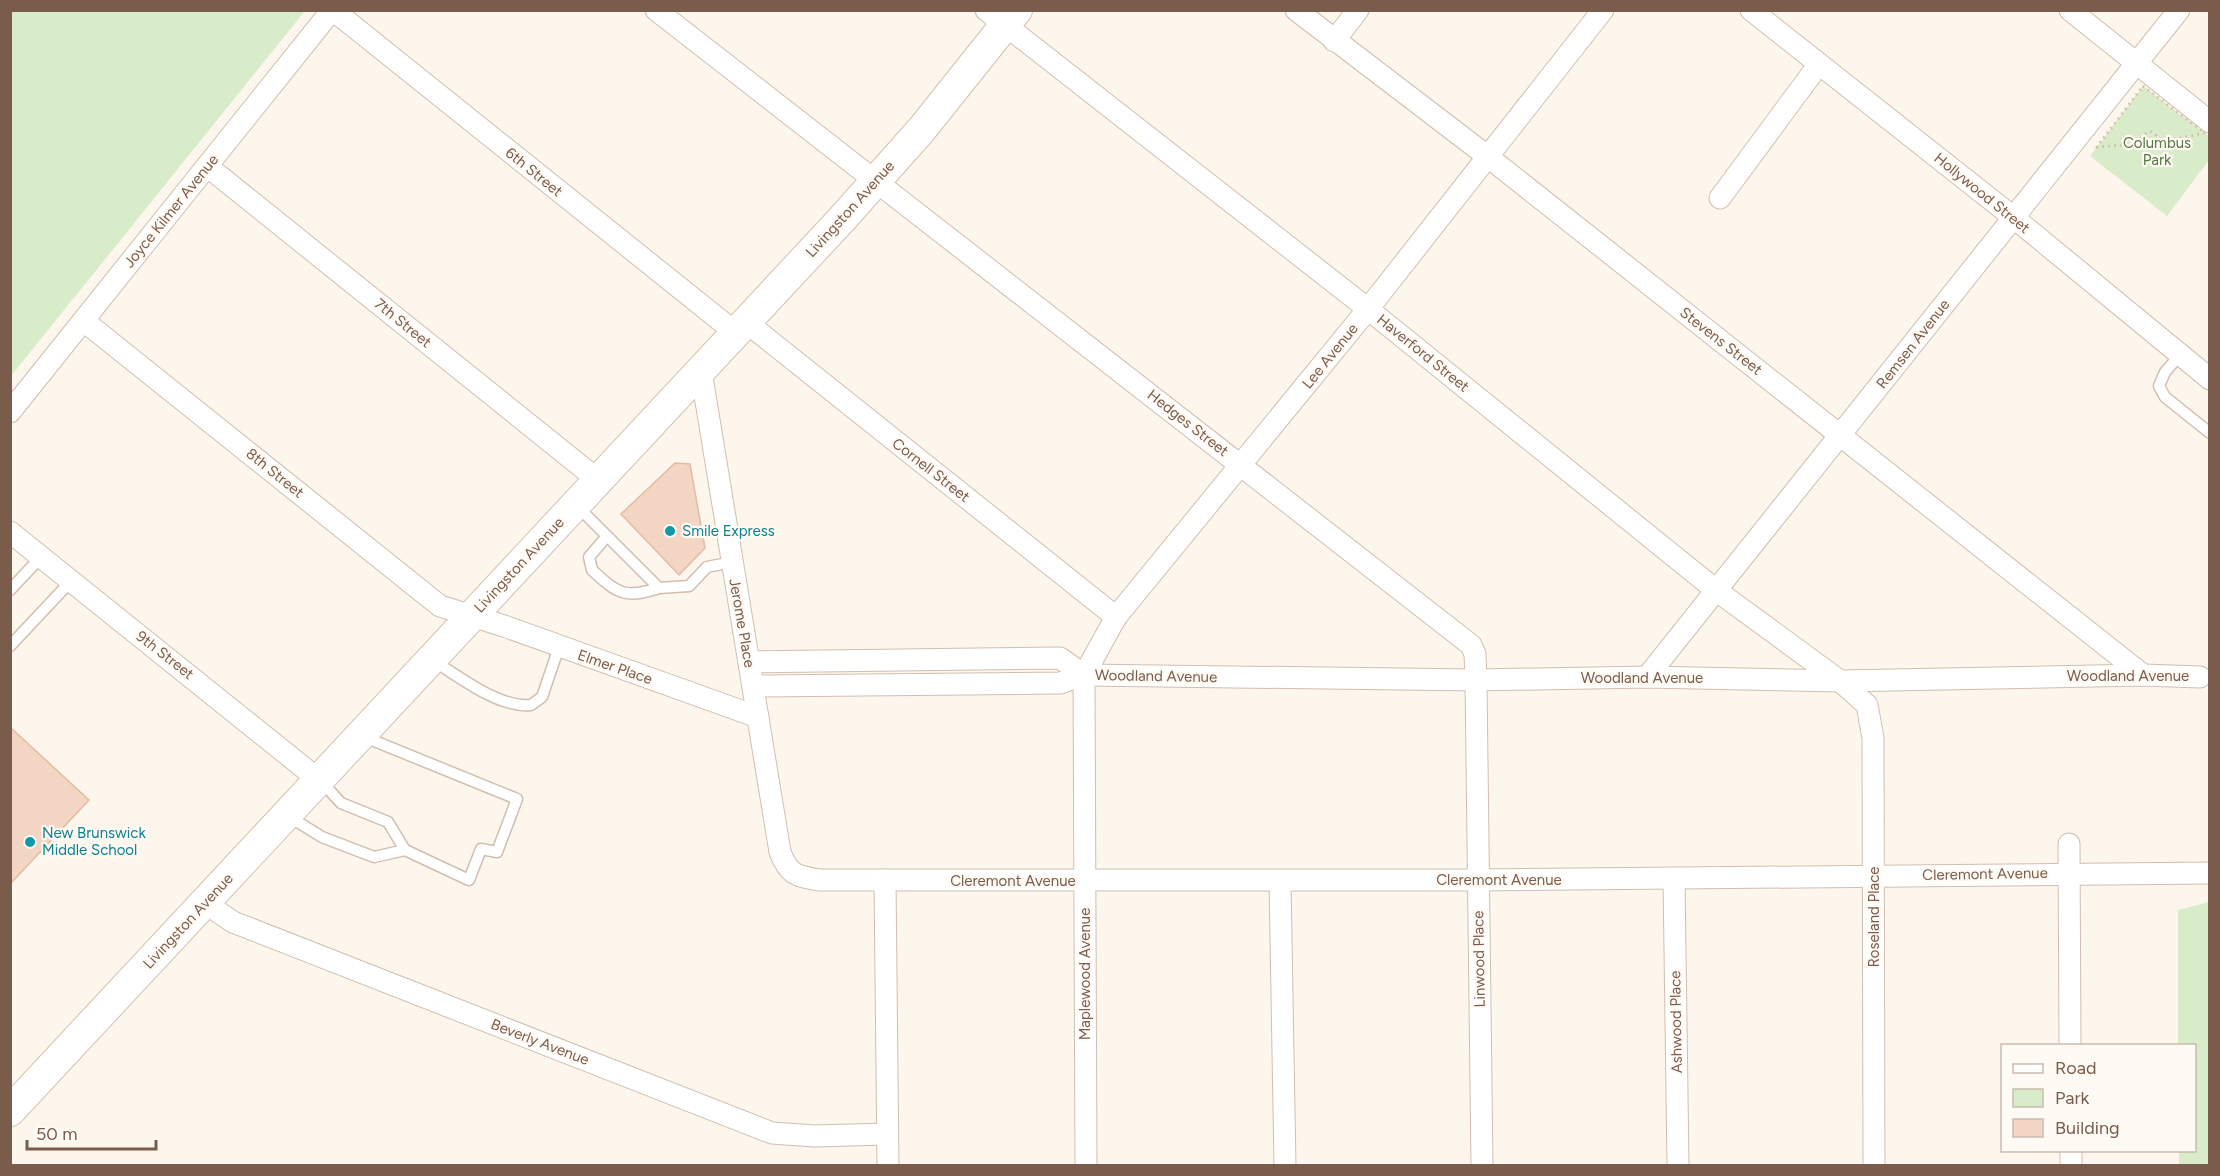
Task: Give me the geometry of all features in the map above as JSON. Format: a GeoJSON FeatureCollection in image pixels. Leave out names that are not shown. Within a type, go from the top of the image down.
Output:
{"type":"FeatureCollection","features":[{"type":"Feature","properties":{"kind":"main road","name":"Livingston Avenue"},"geometry":{"type":"LineString","coordinates":[[10,1111],[876,181],[922,129],[1003,16]]}},
{"type":"Feature","properties":{"kind":"street","name":"Joyce Kilmer Avenue"},"geometry":{"type":"LineString","coordinates":[[10,412],[332,10]]}},
{"type":"Feature","properties":{"kind":"street","name":"6th Street"},"geometry":{"type":"LineString","coordinates":[[332,10],[741,328]]}},
{"type":"Feature","properties":{"kind":"street","name":"Hedges Street"},"geometry":{"type":"LineString","coordinates":[[656,10],[1470,645],[1475,654],[1476,680]]}},
{"type":"Feature","properties":{"kind":"street","name":"Stevens Street"},"geometry":{"type":"LineString","coordinates":[[1296,10],[1487,156],[2143,675]]}},
{"type":"Feature","properties":{"kind":"street"},"geometry":{"type":"LineString","coordinates":[[1334,41],[1358,10]]}},
{"type":"Feature","properties":{"kind":"street","name":"Lee Avenue"},"geometry":{"type":"LineString","coordinates":[[1084,675],[1116,617],[1368,309],[1603,10]]}},
{"type":"Feature","properties":{"kind":"street","name":"Hollywood Street"},"geometry":{"type":"LineString","coordinates":[[1751,10],[2013,217],[2210,379]]}},
{"type":"Feature","properties":{"kind":"street"},"geometry":{"type":"LineString","coordinates":[[2070,10],[2210,122]]}},
{"type":"Feature","properties":{"kind":"street","name":"Remsen Avenue"},"geometry":{"type":"LineString","coordinates":[[1647,677],[2178,10]]}},
{"type":"Feature","properties":{"kind":"street","name":"Haverford Street"},"geometry":{"type":"LineString","coordinates":[[1003,16],[1717,591],[1840,681]]}},
{"type":"Feature","properties":{"kind":"street"},"geometry":{"type":"LineString","coordinates":[[1720,198],[1819,64]]}},
{"type":"Feature","properties":{"kind":"street","name":"7th Street"},"geometry":{"type":"LineString","coordinates":[[207,166],[598,480]]}},
{"type":"Feature","properties":{"kind":"street","name":"8th Street"},"geometry":{"type":"LineString","coordinates":[[84,321],[440,606],[472,616]]}},
{"type":"Feature","properties":{"kind":"street","name":"Cornell Street"},"geometry":{"type":"LineString","coordinates":[[741,328],[1116,617]]}},
{"type":"Feature","properties":{"kind":"street","name":"Jerome Place"},"geometry":{"type":"LineString","coordinates":[[701,370],[780,852],[791,872]]}},
{"type":"Feature","properties":{"kind":"street","name":"9th Street"},"geometry":{"type":"LineString","coordinates":[[10,531],[320,780]]}},
{"type":"Feature","properties":{"kind":"street","name":"Elmer Place"},"geometry":{"type":"LineString","coordinates":[[472,616],[758,717]]}},
{"type":"Feature","properties":{"kind":"street","name":"Woodland Avenue"},"geometry":{"type":"LineString","coordinates":[[749,662],[1060,658],[1084,675]]}},
{"type":"Feature","properties":{"kind":"street","name":"Woodland Avenue"},"geometry":{"type":"LineString","coordinates":[[753,686],[1060,683],[1084,675],[1476,680],[1647,677],[1840,681],[2143,675],[2200,677]]}},
{"type":"Feature","properties":{"kind":"street","name":"Maplewood Avenue"},"geometry":{"type":"LineString","coordinates":[[1084,675],[1086,1166]]}},
{"type":"Feature","properties":{"kind":"street","name":"Linwood Place"},"geometry":{"type":"LineString","coordinates":[[1476,680],[1482,1166]]}},
{"type":"Feature","properties":{"kind":"street","name":"Roseland Place"},"geometry":{"type":"LineString","coordinates":[[1840,681],[1867,705],[1873,738],[1874,1166]]}},
{"type":"Feature","properties":{"kind":"street"},"geometry":{"type":"LineString","coordinates":[[2069,844],[2070,1044]]}},
{"type":"Feature","properties":{"kind":"street","name":"Cleremont Avenue"},"geometry":{"type":"LineString","coordinates":[[791,872],[799,877],[819,880],[1084,882],[2210,873]]}},
{"type":"Feature","properties":{"kind":"street","name":"Ashwood Place"},"geometry":{"type":"LineString","coordinates":[[1674,878],[1677,1166]]}},
{"type":"Feature","properties":{"kind":"street"},"geometry":{"type":"LineString","coordinates":[[885,880],[888,1166]]}},
{"type":"Feature","properties":{"kind":"street"},"geometry":{"type":"LineString","coordinates":[[1280,881],[1285,1166]]}},
{"type":"Feature","properties":{"kind":"street","name":"Beverly Avenue"},"geometry":{"type":"LineString","coordinates":[[205,903],[233,922],[772,1133],[814,1136],[887,1134]]}},
{"type":"Feature","properties":{"kind":"lane"},"geometry":{"type":"LineString","coordinates":[[2180,355],[2165,372],[2159,386],[2165,397],[2210,433]]}},
{"type":"Feature","properties":{"kind":"lane"},"geometry":{"type":"LineString","coordinates":[[575,505],[659,588]]}},
{"type":"Feature","properties":{"kind":"lane"},"geometry":{"type":"LineString","coordinates":[[607,536],[588,561],[592,570],[624,594],[632,595],[659,588],[689,586],[707,567],[732,562]]}},
{"type":"Feature","properties":{"kind":"lane"},"geometry":{"type":"LineString","coordinates":[[10,591],[41,557]]}},
{"type":"Feature","properties":{"kind":"lane"},"geometry":{"type":"LineString","coordinates":[[10,646],[71,581]]}},
{"type":"Feature","properties":{"kind":"lane"},"geometry":{"type":"LineString","coordinates":[[431,659],[476,688],[513,704],[531,705],[542,697],[559,647]]}},
{"type":"Feature","properties":{"kind":"lane"},"geometry":{"type":"LineString","coordinates":[[320,780],[341,803],[388,822],[405,850],[469,880],[481,849],[497,852],[517,799],[360,736]]}},
{"type":"Feature","properties":{"kind":"lane"},"geometry":{"type":"LineString","coordinates":[[286,815],[322,837],[374,856],[405,850]]}},
{"type":"Feature","properties":{"kind":"path"},"geometry":{"type":"LineString","coordinates":[[2143,86],[2205,133],[2162,142],[2097,147],[2143,86]]}},
{"type":"Feature","properties":{"kind":"path"},"geometry":{"type":"LineString","coordinates":[[2139,144],[2142,136],[2149,131],[2156,134],[2162,142]]}},
{"type":"Feature","properties":{"kind":"green space"},"geometry":{"type":"Polygon","coordinates":[[[10,11],[305,11],[11,376],[10,11]]]}},
{"type":"Feature","properties":{"kind":"green space","name":"Columbus Park"},"geometry":{"type":"Polygon","coordinates":[[[2143,86],[2209,136],[2209,160],[2167,216],[2090,156],[2143,86]]]}},
{"type":"Feature","properties":{"kind":"green space"},"geometry":{"type":"Polygon","coordinates":[[[2209,902],[2209,1165],[2179,1165],[2179,1152],[2196,1152],[2196,1044],[2178,1044],[2178,910],[2209,902]]]}},
{"type":"Feature","properties":{"kind":"building","name":"Smile Express"},"geometry":{"type":"Polygon","coordinates":[[[675,463],[690,464],[705,548],[679,575],[621,514],[675,463]]]}},
{"type":"Feature","properties":{"kind":"building","name":"New Brunswick Middle School"},"geometry":{"type":"Polygon","coordinates":[[[10,727],[89,800],[10,884],[10,727]]]}},
{"type":"Feature","properties":{"kind":"place","name":"Smile Express"},"geometry":{"type":"Point","coordinates":[670,531]}},
{"type":"Feature","properties":{"kind":"place","name":"New Brunswick Middle School"},"geometry":{"type":"Point","coordinates":[30,842]}}]}
